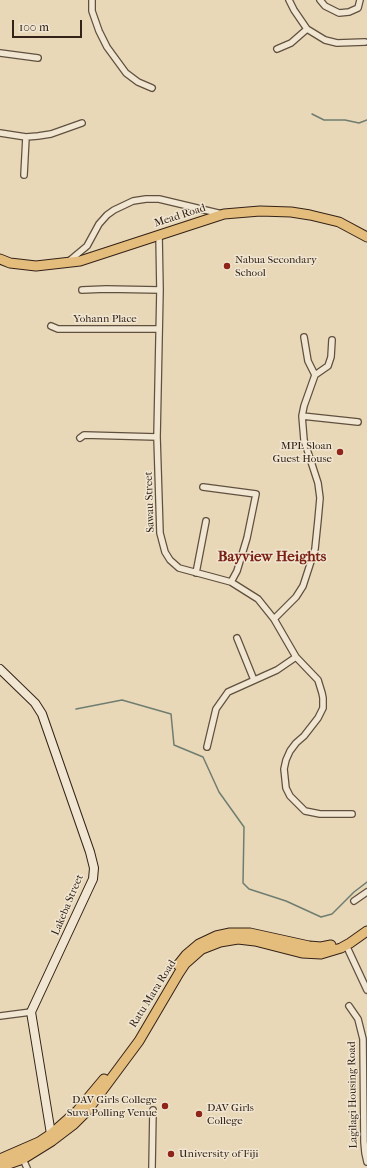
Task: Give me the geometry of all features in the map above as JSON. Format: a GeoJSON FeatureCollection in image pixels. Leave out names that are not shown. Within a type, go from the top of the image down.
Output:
{"type":"FeatureCollection","features":[{"type":"Feature","properties":{"kind":"main road","name":"Mead Road"},"geometry":{"type":"LineString","coordinates":[[0,259],[10,263],[36,266],[80,261],[224,214],[260,211],[278,211],[310,215],[339,222],[367,237]]}},
{"type":"Feature","properties":{"kind":"main road","name":"Lakeba Street"},"geometry":{"type":"LineString","coordinates":[[0,669],[35,702],[42,714],[90,852],[94,868],[93,880],[31,1012]]}},
{"type":"Feature","properties":{"kind":"main road","name":"Ratu Mara Road"},"geometry":{"type":"LineString","coordinates":[[51,1138],[100,1084],[135,1035],[172,973],[186,955],[199,944],[223,934],[239,932],[321,947],[342,941],[367,924]]}},
{"type":"Feature","properties":{"kind":"main road","name":"Ratu Mara Road"},"geometry":{"type":"LineString","coordinates":[[0,1167],[73,1125],[93,1104],[139,1041],[185,964],[202,949],[220,942],[238,940],[254,941],[291,951],[321,954],[346,946],[367,931]]}},
{"type":"Feature","properties":{"kind":"main road"},"geometry":{"type":"LineString","coordinates":[[31,1012],[51,1138]]}},
{"type":"Feature","properties":{"kind":"main road","name":"Ratu Mara Road"},"geometry":{"type":"LineString","coordinates":[[0,1159],[22,1155]]}},
{"type":"Feature","properties":{"kind":"street"},"geometry":{"type":"LineString","coordinates":[[92,0],[92,11],[99,31],[107,47],[126,73],[138,82],[152,88]]}},
{"type":"Feature","properties":{"kind":"street"},"geometry":{"type":"LineString","coordinates":[[290,0],[294,10],[307,29],[325,40],[336,43],[365,42]]}},
{"type":"Feature","properties":{"kind":"street"},"geometry":{"type":"LineString","coordinates":[[320,0],[325,6],[338,13],[349,12],[358,8],[360,0]]}},
{"type":"Feature","properties":{"kind":"street"},"geometry":{"type":"LineString","coordinates":[[277,49],[291,44],[307,29]]}},
{"type":"Feature","properties":{"kind":"street"},"geometry":{"type":"LineString","coordinates":[[0,53],[38,58]]}},
{"type":"Feature","properties":{"kind":"street"},"geometry":{"type":"LineString","coordinates":[[0,133],[26,137],[51,134],[82,123]]}},
{"type":"Feature","properties":{"kind":"street"},"geometry":{"type":"LineString","coordinates":[[24,175],[26,137]]}},
{"type":"Feature","properties":{"kind":"street"},"geometry":{"type":"LineString","coordinates":[[65,263],[88,246],[99,224],[107,215],[133,201],[158,199],[224,214]]}},
{"type":"Feature","properties":{"kind":"street","name":"Sawau Street"},"geometry":{"type":"LineString","coordinates":[[159,235],[160,290],[158,437],[160,532],[162,544],[170,560],[180,568],[231,582],[258,599],[274,619],[296,657],[318,680],[322,692],[323,708],[312,727],[290,751],[284,769],[286,788],[290,796],[306,811],[320,814],[352,814]]}},
{"type":"Feature","properties":{"kind":"street"},"geometry":{"type":"LineString","coordinates":[[82,290],[160,290]]}},
{"type":"Feature","properties":{"kind":"street","name":"Yohann Place"},"geometry":{"type":"LineString","coordinates":[[51,326],[58,329],[159,329]]}},
{"type":"Feature","properties":{"kind":"street"},"geometry":{"type":"LineString","coordinates":[[304,338],[308,361],[315,375]]}},
{"type":"Feature","properties":{"kind":"street"},"geometry":{"type":"LineString","coordinates":[[274,619],[296,597],[303,586],[315,549],[320,498],[318,483],[304,440],[302,416],[315,375],[328,366],[331,357],[332,340]]}},
{"type":"Feature","properties":{"kind":"street"},"geometry":{"type":"LineString","coordinates":[[302,416],[358,422]]}},
{"type":"Feature","properties":{"kind":"street"},"geometry":{"type":"LineString","coordinates":[[80,438],[84,435],[158,437]]}},
{"type":"Feature","properties":{"kind":"street"},"geometry":{"type":"LineString","coordinates":[[203,487],[256,494],[247,538],[237,571],[231,582]]}},
{"type":"Feature","properties":{"kind":"street"},"geometry":{"type":"LineString","coordinates":[[196,573],[206,521]]}},
{"type":"Feature","properties":{"kind":"street"},"geometry":{"type":"LineString","coordinates":[[237,638],[254,680]]}},
{"type":"Feature","properties":{"kind":"street"},"geometry":{"type":"LineString","coordinates":[[207,747],[216,709],[228,692],[276,670],[296,657]]}},
{"type":"Feature","properties":{"kind":"street"},"geometry":{"type":"LineString","coordinates":[[354,901],[367,892]]}},
{"type":"Feature","properties":{"kind":"street"},"geometry":{"type":"LineString","coordinates":[[346,946],[367,990]]}},
{"type":"Feature","properties":{"kind":"street","name":"Lagilagi Housing Road"},"geometry":{"type":"LineString","coordinates":[[349,1006],[358,1019],[363,1039],[364,1142],[367,1162]]}},
{"type":"Feature","properties":{"kind":"street"},"geometry":{"type":"LineString","coordinates":[[0,1016],[31,1012]]}},
{"type":"Feature","properties":{"kind":"street"},"geometry":{"type":"LineString","coordinates":[[152,1168],[153,1110]]}},
{"type":"Feature","properties":{"kind":"street"},"geometry":{"type":"LineString","coordinates":[[22,1155],[27,1168]]}},
{"type":"Feature","properties":{"kind":"waterway"},"geometry":{"type":"LineString","coordinates":[[312,114],[324,120],[345,120],[359,123],[367,120]]}},
{"type":"Feature","properties":{"kind":"waterway"},"geometry":{"type":"LineString","coordinates":[[76,709],[122,700],[171,714],[174,745],[203,757],[219,792],[244,827],[243,883],[249,889],[286,901],[321,917],[332,914],[354,892],[367,882]]}},
{"type":"Feature","properties":{"kind":"place","name":"Nabua Secondary School"},"geometry":{"type":"Point","coordinates":[227,266]}},
{"type":"Feature","properties":{"kind":"place","name":"MPL Sloan Guest House"},"geometry":{"type":"Point","coordinates":[340,452]}},
{"type":"Feature","properties":{"kind":"place","name":"DAV Girls College Suva Polling Venue"},"geometry":{"type":"Point","coordinates":[165,1106]}},
{"type":"Feature","properties":{"kind":"place","name":"DAV Girls College"},"geometry":{"type":"Point","coordinates":[199,1114]}},
{"type":"Feature","properties":{"kind":"place","name":"University of Fiji"},"geometry":{"type":"Point","coordinates":[171,1154]}},
{"type":"Feature","properties":{"kind":"district","name":"Bayview Heights"},"geometry":{"type":"Point","coordinates":[272,557]}}]}
